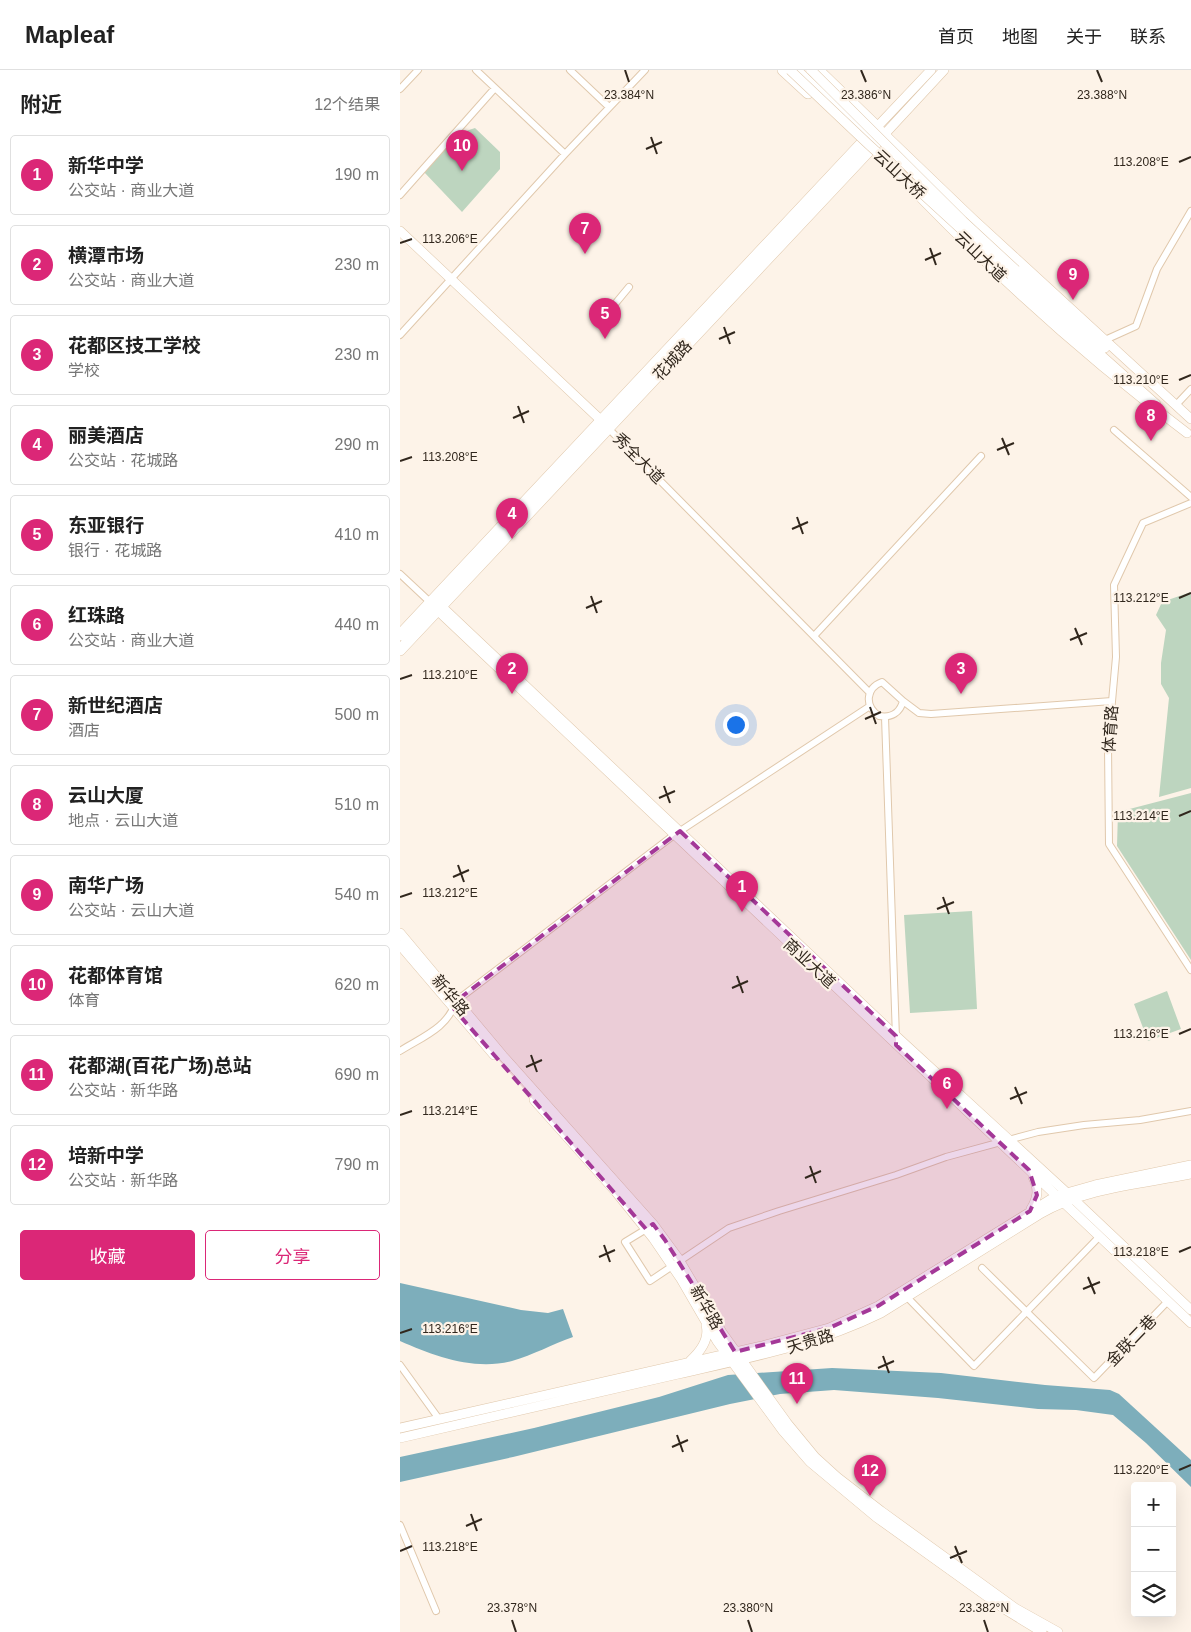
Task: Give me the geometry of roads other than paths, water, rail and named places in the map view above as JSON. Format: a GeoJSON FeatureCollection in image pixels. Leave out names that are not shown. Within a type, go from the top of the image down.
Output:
{"type":"FeatureCollection","features":[{"type":"Feature","properties":{"kind":"highway","name":"云山大道"},"geometry":{"type":"LineString","coordinates":[[784,70],[874,138]]}},
{"type":"Feature","properties":{"kind":"highway","name":"云山大道"},"geometry":{"type":"LineString","coordinates":[[818,70],[839,91],[874,138]]}},
{"type":"Feature","properties":{"kind":"highway","name":"花城路"},"geometry":{"type":"LineString","coordinates":[[400,650],[436,606],[874,138]]}},
{"type":"Feature","properties":{"kind":"highway","name":"花城路"},"geometry":{"type":"LineString","coordinates":[[400,635],[436,606]]}},
{"type":"Feature","properties":{"kind":"main road","name":"云山大桥"},"geometry":{"type":"LineString","coordinates":[[790,70],[867,143],[1014,273]]}},
{"type":"Feature","properties":{"kind":"main road"},"geometry":{"type":"LineString","coordinates":[[797,70],[874,138]]}},
{"type":"Feature","properties":{"kind":"main road"},"geometry":{"type":"LineString","coordinates":[[804,70],[822,83],[839,91]]}},
{"type":"Feature","properties":{"kind":"main road","name":"云山大桥"},"geometry":{"type":"LineString","coordinates":[[811,70],[1014,273]]}},
{"type":"Feature","properties":{"kind":"main road","name":"花城路"},"geometry":{"type":"LineString","coordinates":[[874,138],[931,70]]}},
{"type":"Feature","properties":{"kind":"main road","name":"花城路"},"geometry":{"type":"LineString","coordinates":[[874,138],[944,70]]}},
{"type":"Feature","properties":{"kind":"main road","name":"云山大道"},"geometry":{"type":"LineString","coordinates":[[874,138],[918,168],[1188,416]]}},
{"type":"Feature","properties":{"kind":"main road","name":"云山大道"},"geometry":{"type":"LineString","coordinates":[[874,138],[943,220],[1020,293],[1116,378],[1189,435]]}},
{"type":"Feature","properties":{"kind":"main road","name":"秀全大道"},"geometry":{"type":"LineString","coordinates":[[400,231],[605,424]]}},
{"type":"Feature","properties":{"kind":"main road","name":"云山大道"},"geometry":{"type":"LineString","coordinates":[[1014,273],[1189,435]]}},
{"type":"Feature","properties":{"kind":"main road","name":"云山大道"},"geometry":{"type":"LineString","coordinates":[[1014,273],[1188,416]]}},
{"type":"Feature","properties":{"kind":"main road","name":"商业大道"},"geometry":{"type":"LineString","coordinates":[[436,606],[896,1040],[999,1142],[1191,1323]]}},
{"type":"Feature","properties":{"kind":"main road","name":"新华路"},"geometry":{"type":"LineString","coordinates":[[400,933],[455,1005]]}},
{"type":"Feature","properties":{"kind":"main road","name":"新华路"},"geometry":{"type":"LineString","coordinates":[[400,945],[503,1056],[650,1227],[719,1328],[731,1353]]}},
{"type":"Feature","properties":{"kind":"main road","name":"商业大道"},"geometry":{"type":"LineString","coordinates":[[896,1040],[1009,1140],[1191,1310]]}},
{"type":"Feature","properties":{"kind":"main road","name":"天贵路"},"geometry":{"type":"LineString","coordinates":[[400,1438],[737,1361],[831,1335],[881,1313],[1030,1211],[1095,1185],[1191,1165]]}},
{"type":"Feature","properties":{"kind":"main road"},"geometry":{"type":"LineString","coordinates":[[1029,1170],[1038,1191],[1030,1211]]}},
{"type":"Feature","properties":{"kind":"main road","name":"天贵路"},"geometry":{"type":"LineString","coordinates":[[1069,1195],[1097,1192],[1191,1174]]}},
{"type":"Feature","properties":{"kind":"main road"},"geometry":{"type":"LineString","coordinates":[[1096,1221],[1091,1213],[1089,1204],[1097,1192]]}},
{"type":"Feature","properties":{"kind":"main road","name":"天贵路"},"geometry":{"type":"LineString","coordinates":[[400,1428],[731,1353],[829,1328],[905,1295],[1040,1214],[1059,1199]]}},
{"type":"Feature","properties":{"kind":"main road","name":"新华路"},"geometry":{"type":"LineString","coordinates":[[676,1263],[706,1323],[744,1370],[801,1452],[832,1481],[876,1517],[1006,1610],[1042,1632]]}},
{"type":"Feature","properties":{"kind":"main road"},"geometry":{"type":"LineString","coordinates":[[688,1363],[701,1349],[708,1336],[706,1323]]}},
{"type":"Feature","properties":{"kind":"main road","name":"新华路"},"geometry":{"type":"LineString","coordinates":[[768,1403],[815,1457],[856,1492],[1015,1608],[1058,1632]]}},
{"type":"Feature","properties":{"kind":"street"},"geometry":{"type":"LineString","coordinates":[[400,89],[418,70]]}},
{"type":"Feature","properties":{"kind":"street"},"geometry":{"type":"LineString","coordinates":[[476,70],[565,154]]}},
{"type":"Feature","properties":{"kind":"street"},"geometry":{"type":"LineString","coordinates":[[570,70],[609,107]]}},
{"type":"Feature","properties":{"kind":"street"},"geometry":{"type":"LineString","coordinates":[[400,335],[565,154],[645,70]]}},
{"type":"Feature","properties":{"kind":"street"},"geometry":{"type":"LineString","coordinates":[[400,195],[495,88]]}},
{"type":"Feature","properties":{"kind":"street"},"geometry":{"type":"LineString","coordinates":[[1105,340],[1136,326],[1156,269],[1191,210]]}},
{"type":"Feature","properties":{"kind":"street"},"geometry":{"type":"LineString","coordinates":[[610,310],[629,287]]}},
{"type":"Feature","properties":{"kind":"street"},"geometry":{"type":"LineString","coordinates":[[1176,405],[1191,389]]}},
{"type":"Feature","properties":{"kind":"street","name":"秀全大道"},"geometry":{"type":"LineString","coordinates":[[605,424],[870,693]]}},
{"type":"Feature","properties":{"kind":"street"},"geometry":{"type":"LineString","coordinates":[[1114,430],[1191,496]]}},
{"type":"Feature","properties":{"kind":"street"},"geometry":{"type":"LineString","coordinates":[[814,636],[981,456]]}},
{"type":"Feature","properties":{"kind":"street","name":"体育路"},"geometry":{"type":"LineString","coordinates":[[1191,503],[1143,523],[1114,585],[1116,657],[1108,746],[1109,844],[1191,970]]}},
{"type":"Feature","properties":{"kind":"street","name":"商业大道"},"geometry":{"type":"LineString","coordinates":[[400,574],[436,606]]}},
{"type":"Feature","properties":{"kind":"street"},"geometry":{"type":"LineString","coordinates":[[903,701],[896,714],[885,717],[876,714],[868,701],[874,686],[882,682],[903,701],[919,712],[931,714],[1112,701]]}},
{"type":"Feature","properties":{"kind":"street"},"geometry":{"type":"LineString","coordinates":[[400,1051],[443,1024],[455,1005],[677,833],[870,706]]}},
{"type":"Feature","properties":{"kind":"street"},"geometry":{"type":"LineString","coordinates":[[885,717],[896,1040]]}},
{"type":"Feature","properties":{"kind":"street"},"geometry":{"type":"LineString","coordinates":[[650,1227],[625,1242],[650,1281],[728,1228],[896,1175],[946,1157],[1038,1132],[1084,1125],[1140,1120],[1191,1111]]}},
{"type":"Feature","properties":{"kind":"street"},"geometry":{"type":"LineString","coordinates":[[905,1295],[974,1366],[1099,1237]]}},
{"type":"Feature","properties":{"kind":"street"},"geometry":{"type":"LineString","coordinates":[[982,1268],[1027,1311]]}},
{"type":"Feature","properties":{"kind":"street","name":"金联二巷"},"geometry":{"type":"LineString","coordinates":[[1027,1311],[1094,1378],[1168,1302]]}},
{"type":"Feature","properties":{"kind":"street"},"geometry":{"type":"LineString","coordinates":[[400,1365],[439,1419]]}},
{"type":"Feature","properties":{"kind":"street"},"geometry":{"type":"LineString","coordinates":[[400,1525],[436,1611]]}},
{"type":"Feature","properties":{"kind":"water"},"geometry":{"type":"Polygon","coordinates":[[[400,1283],[521,1310],[548,1313],[563,1309],[573,1337],[520,1359],[498,1364],[469,1363],[440,1357],[400,1341],[400,1283]]]}},
{"type":"Feature","properties":{"kind":"water"},"geometry":{"type":"Polygon","coordinates":[[[832,1368],[941,1373],[1045,1385],[1110,1390],[1119,1394],[1191,1460],[1191,1487],[1146,1443],[1113,1415],[1076,1410],[1038,1409],[938,1398],[834,1390],[780,1394],[730,1404],[513,1457],[400,1482],[400,1457],[534,1428],[659,1397],[728,1375],[832,1368]]]}},
{"type":"Feature","properties":{"kind":"place","name":"花都体育馆"},"geometry":{"type":"Point","coordinates":[462,171]}},
{"type":"Feature","properties":{"kind":"place","name":"新世纪酒店"},"geometry":{"type":"Point","coordinates":[585,254]}},
{"type":"Feature","properties":{"kind":"place","name":"南华广场"},"geometry":{"type":"Point","coordinates":[1073,300]}},
{"type":"Feature","properties":{"kind":"place","name":"东亚银行"},"geometry":{"type":"Point","coordinates":[605,339]}},
{"type":"Feature","properties":{"kind":"place","name":"云山大厦"},"geometry":{"type":"Point","coordinates":[1151,441]}},
{"type":"Feature","properties":{"kind":"place","name":"丽美酒店"},"geometry":{"type":"Point","coordinates":[512,539]}},
{"type":"Feature","properties":{"kind":"place","name":"横潭市场"},"geometry":{"type":"Point","coordinates":[512,694]}},
{"type":"Feature","properties":{"kind":"place","name":"花都区技工学校"},"geometry":{"type":"Point","coordinates":[961,694]}},
{"type":"Feature","properties":{"kind":"place","name":"新华中学"},"geometry":{"type":"Point","coordinates":[742,912]}},
{"type":"Feature","properties":{"kind":"place","name":"红珠路"},"geometry":{"type":"Point","coordinates":[947,1109]}},
{"type":"Feature","properties":{"kind":"place","name":"花都湖(百花广场)总站"},"geometry":{"type":"Point","coordinates":[797,1404]}},
{"type":"Feature","properties":{"kind":"place","name":"培新中学"},"geometry":{"type":"Point","coordinates":[870,1496]}}]}
